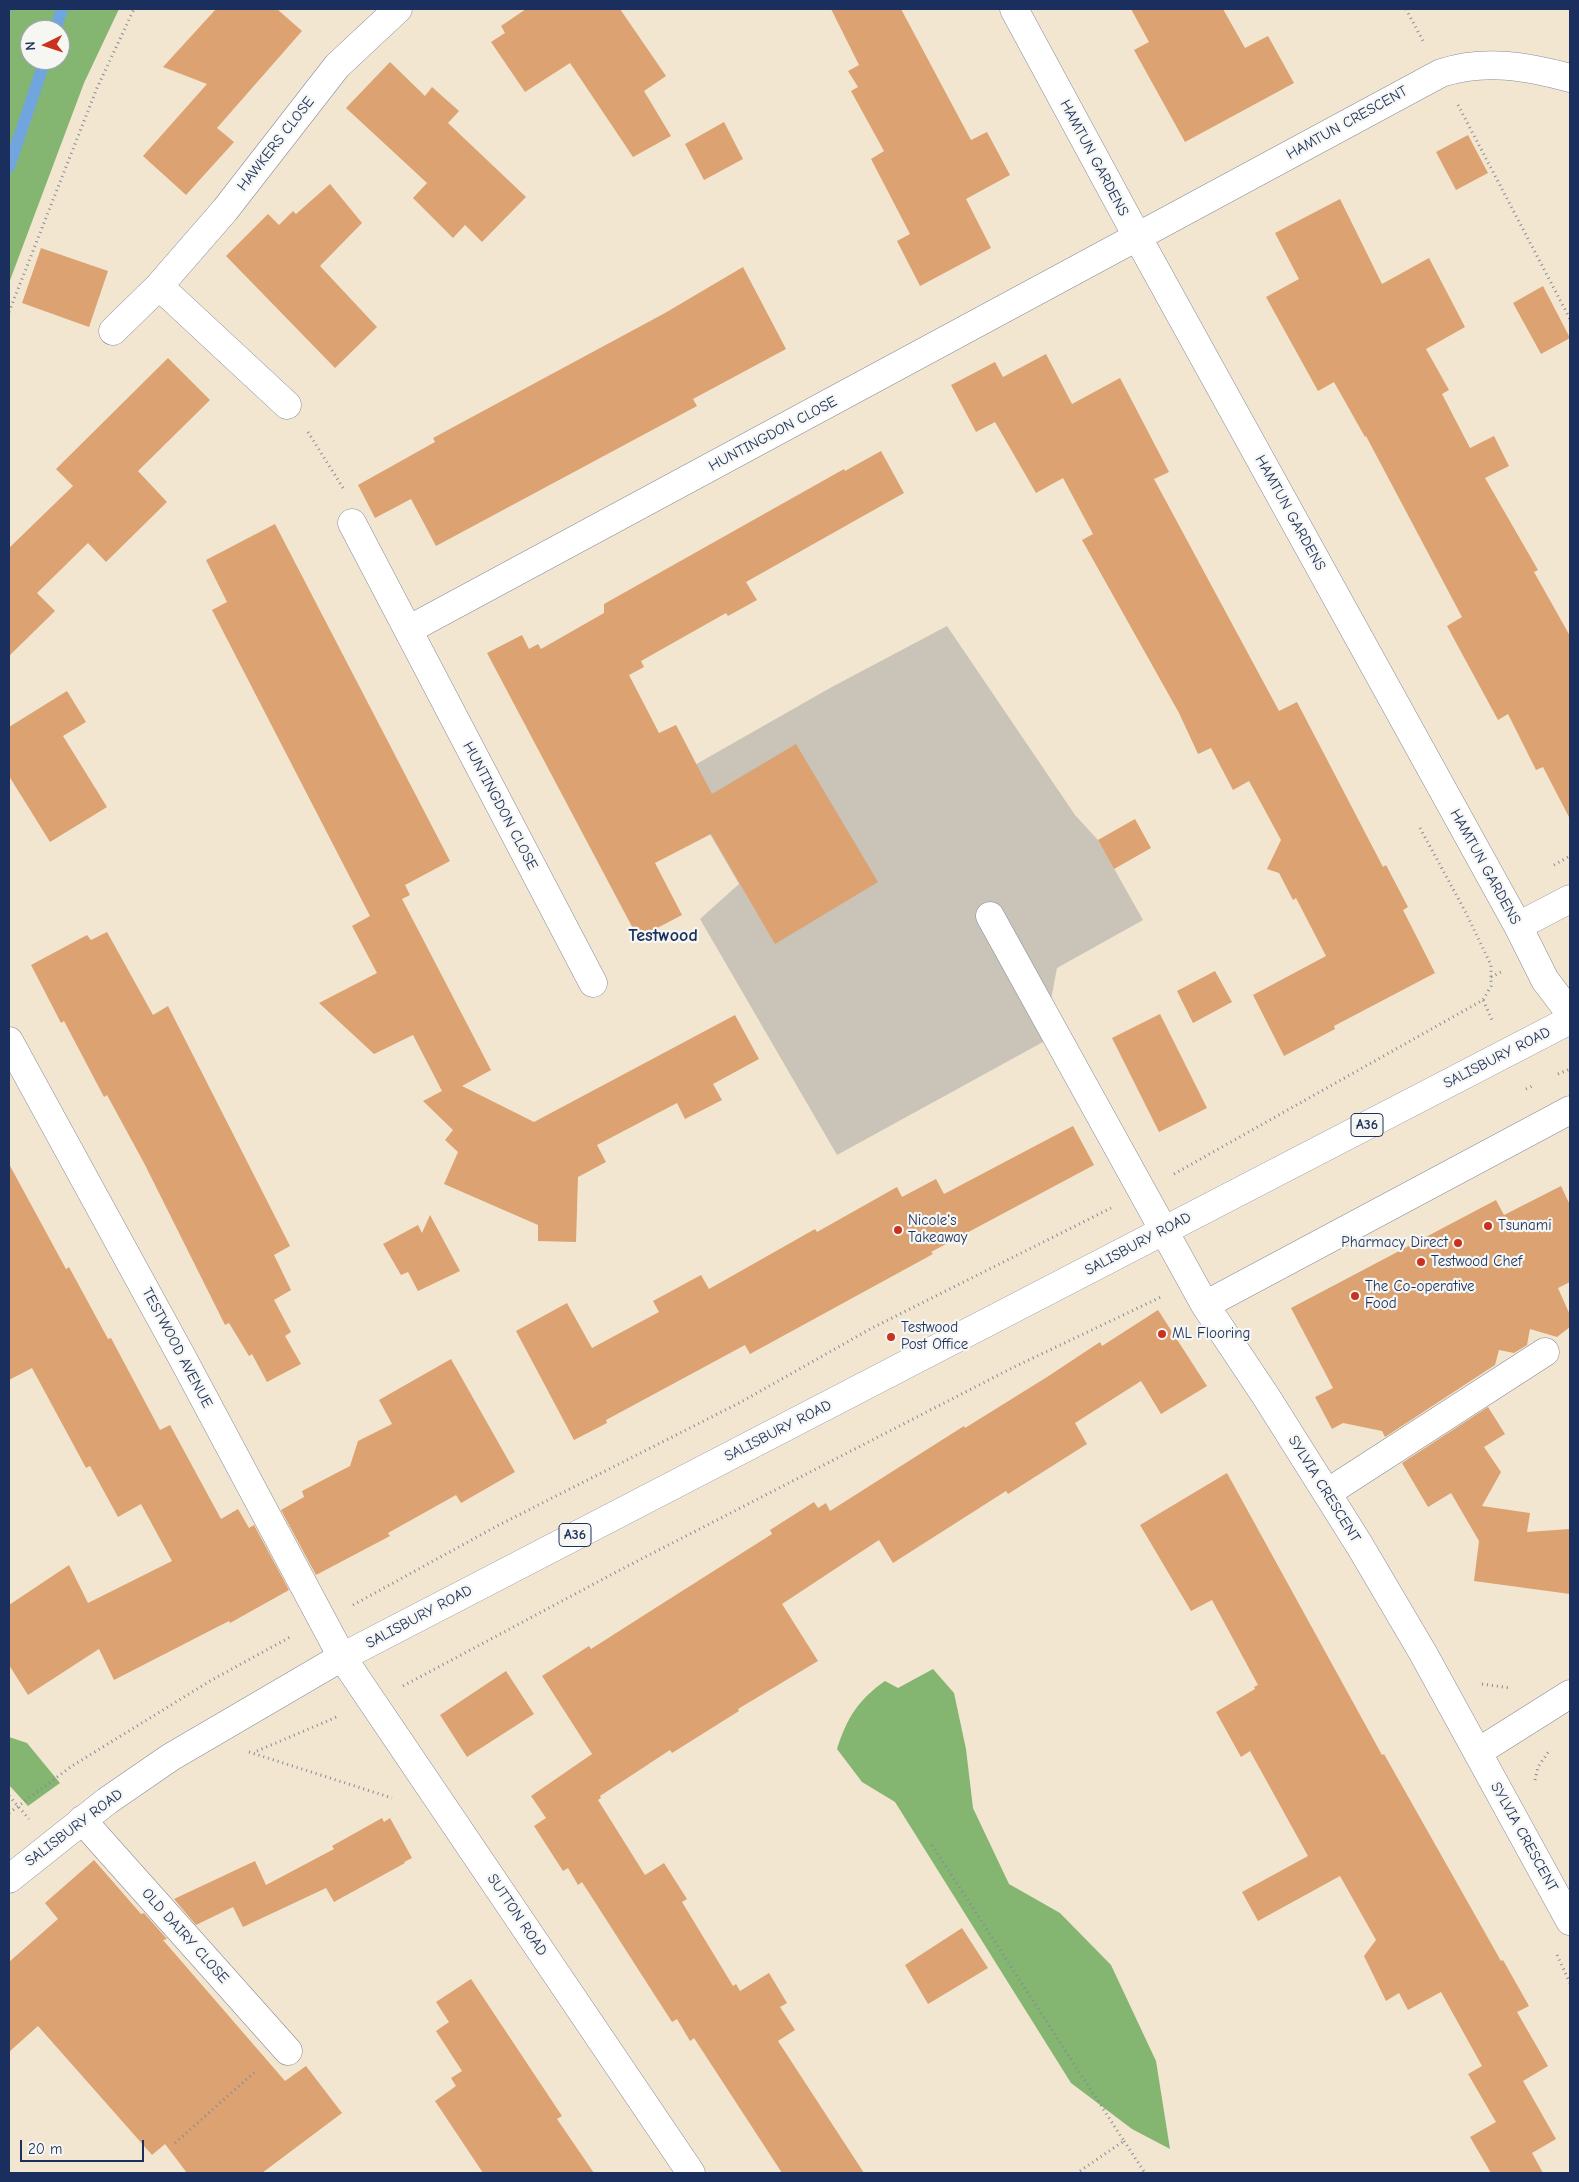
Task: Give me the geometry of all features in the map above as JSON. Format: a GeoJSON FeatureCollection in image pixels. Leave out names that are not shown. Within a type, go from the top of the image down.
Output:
{"type":"FeatureCollection","features":[{"type":"Feature","properties":{"kind":"street","name":"HAWKERS CLOSE"},"geometry":{"type":"LineString","coordinates":[[113,331],[160,286],[225,210],[337,66],[398,9]]}},
{"type":"Feature","properties":{"kind":"street","name":"HAMTUN GARDENS"},"geometry":{"type":"LineString","coordinates":[[1014,9],[1138,238],[1518,926],[1545,980],[1570,1012]]}},
{"type":"Feature","properties":{"kind":"street","name":"HAMTUN CRESCENT"},"geometry":{"type":"LineString","coordinates":[[1138,238],[1441,73],[1462,66],[1513,65],[1570,78]]}},
{"type":"Feature","properties":{"kind":"street","name":"HUNTINGDON CLOSE"},"geometry":{"type":"LineString","coordinates":[[408,630],[1138,238]]}},
{"type":"Feature","properties":{"kind":"street"},"geometry":{"type":"LineString","coordinates":[[160,286],[287,405]]}},
{"type":"Feature","properties":{"kind":"street","name":"HUNTINGDON CLOSE"},"geometry":{"type":"LineString","coordinates":[[352,524],[593,983]]}},
{"type":"Feature","properties":{"kind":"street"},"geometry":{"type":"LineString","coordinates":[[1518,926],[1570,899]]}},
{"type":"Feature","properties":{"kind":"street","name":"SYLVIA CRESCENT"},"geometry":{"type":"LineString","coordinates":[[990,916],[1202,1299],[1327,1493],[1423,1653],[1570,1921]]}},
{"type":"Feature","properties":{"kind":"street","name":"SALISBURY ROAD"},"geometry":{"type":"LineString","coordinates":[[10,1874],[170,1757],[342,1657],[1570,1020]]}},
{"type":"Feature","properties":{"kind":"street","name":"TESTWOOD AVENUE"},"geometry":{"type":"LineString","coordinates":[[9,1041],[342,1657]]}},
{"type":"Feature","properties":{"kind":"street"},"geometry":{"type":"LineString","coordinates":[[1202,1299],[1570,1110]]}},
{"type":"Feature","properties":{"kind":"street"},"geometry":{"type":"LineString","coordinates":[[1327,1493],[1545,1352]]}},
{"type":"Feature","properties":{"kind":"street","name":"SUTTON ROAD"},"geometry":{"type":"LineString","coordinates":[[342,1657],[691,2173]]}},
{"type":"Feature","properties":{"kind":"street"},"geometry":{"type":"LineString","coordinates":[[1478,1752],[1570,1694]]}},
{"type":"Feature","properties":{"kind":"street","name":"OLD DAIRY CLOSE"},"geometry":{"type":"LineString","coordinates":[[82,1820],[286,2048]]}},
{"type":"Feature","properties":{"kind":"path"},"geometry":{"type":"LineString","coordinates":[[9,309],[97,88],[134,9]]}},
{"type":"Feature","properties":{"kind":"path"},"geometry":{"type":"LineString","coordinates":[[1441,73],[1570,319]]}},
{"type":"Feature","properties":{"kind":"path"},"geometry":{"type":"LineString","coordinates":[[287,405],[320,448],[348,497],[354,513],[352,524]]}},
{"type":"Feature","properties":{"kind":"path"},"geometry":{"type":"LineString","coordinates":[[250,1754],[372,1702],[620,1570],[1012,1368],[1161,1297],[1202,1299]]}},
{"type":"Feature","properties":{"kind":"path"},"geometry":{"type":"LineString","coordinates":[[9,1813],[72,1766],[147,1719],[268,1649],[323,1620]]}},
{"type":"Feature","properties":{"kind":"path"},"geometry":{"type":"LineString","coordinates":[[1477,1679],[1484,1686],[1511,1688],[1519,1685]]}},
{"type":"Feature","properties":{"kind":"path"},"geometry":{"type":"LineString","coordinates":[[230,1721],[250,1754],[392,1796],[397,1805]]}},
{"type":"Feature","properties":{"kind":"path"},"geometry":{"type":"LineString","coordinates":[[1534,1786],[1538,1767],[1552,1747]]}},
{"type":"Feature","properties":{"kind":"path"},"geometry":{"type":"LineString","coordinates":[[932,1845],[1145,2173]]}},
{"type":"Feature","properties":{"kind":"path"},"geometry":{"type":"LineString","coordinates":[[175,2142],[286,2048]]}},
{"type":"Feature","properties":{"kind":"path"},"geometry":{"type":"LineString","coordinates":[[1077,2173],[1124,2141]]}},
{"type":"Feature","properties":{"kind":"shaded area"},"geometry":{"type":"Polygon","coordinates":[[[947,626],[1075,815],[1098,840],[1143,920],[1057,968],[1043,1042],[837,1155],[700,919],[739,884],[693,805],[679,774],[830,688],[947,626]]]}},
{"type":"Feature","properties":{"kind":"green space"},"geometry":{"type":"Polygon","coordinates":[[[9,9],[119,9],[84,83],[9,283],[9,9]]]}},
{"type":"Feature","properties":{"kind":"green space"},"geometry":{"type":"Polygon","coordinates":[[[933,1669],[954,1693],[966,1749],[973,1808],[1009,1884],[1060,1913],[1111,1965],[1156,2061],[1170,2149],[1132,2129],[1071,2083],[895,1802],[862,1782],[837,1749],[849,1719],[876,1688],[885,1681],[898,1688],[933,1669]]]}},
{"type":"Feature","properties":{"kind":"green space"},"geometry":{"type":"Polygon","coordinates":[[[9,1737],[27,1743],[60,1783],[28,1806],[9,1785],[9,1737]]]}},
{"type":"Feature","properties":{"kind":"building"},"geometry":{"type":"Polygon","coordinates":[[[216,9],[277,9],[302,31],[217,128],[234,142],[186,195],[143,156],[207,84],[163,67],[216,9]]]}},
{"type":"Feature","properties":{"kind":"building"},"geometry":{"type":"Polygon","coordinates":[[[526,9],[620,9],[666,76],[644,91],[671,136],[633,157],[570,63],[525,92],[491,42],[505,33],[501,26],[526,9]]]}},
{"type":"Feature","properties":{"kind":"building"},"geometry":{"type":"Polygon","coordinates":[[[831,9],[901,9],[971,140],[987,132],[1010,175],[966,199],[991,248],[920,286],[897,241],[910,234],[871,159],[884,151],[851,91],[858,87],[848,71],[859,65],[831,9]]]}},
{"type":"Feature","properties":{"kind":"building"},"geometry":{"type":"Polygon","coordinates":[[[1131,9],[1223,9],[1245,48],[1268,36],[1294,83],[1185,142],[1134,50],[1149,42],[1131,9]]]}},
{"type":"Feature","properties":{"kind":"building"},"geometry":{"type":"Polygon","coordinates":[[[390,62],[425,96],[432,87],[459,111],[448,123],[526,197],[482,242],[465,225],[453,238],[413,198],[427,183],[346,108],[390,62]]]}},
{"type":"Feature","properties":{"kind":"building"},"geometry":{"type":"Polygon","coordinates":[[[724,122],[743,159],[704,180],[685,144],[724,122]]]}},
{"type":"Feature","properties":{"kind":"building"},"geometry":{"type":"Polygon","coordinates":[[[1468,135],[1488,173],[1456,190],[1436,152],[1468,135]]]}},
{"type":"Feature","properties":{"kind":"building"},"geometry":{"type":"Polygon","coordinates":[[[330,184],[362,223],[320,266],[377,327],[335,368],[226,256],[268,214],[279,225],[293,211],[296,214],[330,184]]]}},
{"type":"Feature","properties":{"kind":"building"},"geometry":{"type":"Polygon","coordinates":[[[1340,199],[1382,284],[1429,258],[1465,327],[1426,349],[1449,390],[1442,394],[1470,448],[1494,436],[1509,466],[1485,478],[1538,570],[1534,572],[1570,636],[1570,819],[1543,767],[1536,770],[1508,714],[1498,720],[1447,626],[1462,617],[1366,436],[1334,382],[1318,391],[1266,297],[1299,279],[1275,233],[1340,199]]]}},
{"type":"Feature","properties":{"kind":"building"},"geometry":{"type":"Polygon","coordinates":[[[41,248],[108,271],[89,327],[22,303],[41,248]]]}},
{"type":"Feature","properties":{"kind":"building"},"geometry":{"type":"Polygon","coordinates":[[[743,267],[786,349],[693,399],[697,406],[436,546],[411,499],[375,518],[358,485],[435,442],[433,438],[665,313],[743,267]]]}},
{"type":"Feature","properties":{"kind":"building"},"geometry":{"type":"Polygon","coordinates":[[[1543,286],[1570,338],[1541,354],[1513,303],[1543,286]]]}},
{"type":"Feature","properties":{"kind":"building"},"geometry":{"type":"Polygon","coordinates":[[[1046,354],[1072,404],[1120,378],[1169,472],[1154,479],[1279,711],[1297,702],[1383,867],[1386,865],[1408,907],[1403,910],[1435,973],[1334,1026],[1335,1029],[1284,1056],[1253,995],[1326,956],[1296,898],[1293,900],[1279,873],[1267,869],[1281,840],[1249,781],[1233,790],[1211,748],[1198,754],[1179,713],[1082,540],[1093,534],[1063,478],[1036,493],[995,422],[976,432],[951,385],[995,362],[1003,377],[1046,354]]]}},
{"type":"Feature","properties":{"kind":"building"},"geometry":{"type":"Polygon","coordinates":[[[168,358],[210,400],[138,471],[167,502],[106,562],[88,543],[37,593],[55,611],[9,656],[9,548],[73,486],[56,469],[168,358]]]}},
{"type":"Feature","properties":{"kind":"building"},"geometry":{"type":"Polygon","coordinates":[[[881,451],[904,493],[746,582],[757,600],[728,616],[726,613],[641,661],[644,667],[629,675],[659,733],[676,725],[712,794],[796,744],[878,882],[775,944],[711,834],[655,863],[682,915],[638,938],[487,653],[522,635],[529,649],[538,644],[541,649],[604,613],[604,604],[844,469],[845,471],[881,451]]]}},
{"type":"Feature","properties":{"kind":"building"},"geometry":{"type":"Polygon","coordinates":[[[275,524],[450,861],[405,885],[410,895],[402,899],[491,1070],[462,1086],[534,1122],[735,1015],[759,1059],[713,1084],[722,1100],[685,1119],[677,1103],[597,1145],[606,1162],[578,1177],[576,1242],[538,1241],[538,1225],[444,1184],[458,1152],[445,1140],[453,1130],[423,1101],[442,1091],[413,1035],[374,1054],[319,1003],[377,973],[352,926],[370,916],[212,610],[227,602],[206,560],[275,524]]]}},
{"type":"Feature","properties":{"kind":"building"},"geometry":{"type":"Polygon","coordinates":[[[67,691],[86,722],[63,736],[107,807],[50,842],[9,776],[9,727],[67,691]]]}},
{"type":"Feature","properties":{"kind":"building"},"geometry":{"type":"Polygon","coordinates":[[[1135,819],[1151,848],[1114,869],[1098,840],[1135,819]]]}},
{"type":"Feature","properties":{"kind":"building"},"geometry":{"type":"Polygon","coordinates":[[[107,932],[153,1015],[168,1006],[290,1246],[274,1255],[291,1290],[274,1300],[291,1332],[285,1336],[301,1364],[267,1382],[252,1354],[249,1356],[229,1323],[225,1325],[144,1163],[107,1095],[104,1097],[64,1021],[61,1023],[31,965],[87,935],[91,940],[107,932]]]}},
{"type":"Feature","properties":{"kind":"building"},"geometry":{"type":"Polygon","coordinates":[[[1215,971],[1232,1002],[1193,1023],[1177,991],[1215,971]]]}},
{"type":"Feature","properties":{"kind":"building"},"geometry":{"type":"Polygon","coordinates":[[[1160,1014],[1207,1108],[1159,1132],[1112,1038],[1160,1014]]]}},
{"type":"Feature","properties":{"kind":"building"},"geometry":{"type":"Polygon","coordinates":[[[1073,1126],[1094,1165],[931,1252],[933,1254],[750,1354],[745,1345],[606,1420],[607,1423],[574,1440],[516,1331],[567,1303],[592,1348],[659,1312],[653,1301],[701,1275],[709,1289],[815,1229],[817,1232],[897,1187],[902,1197],[936,1179],[944,1194],[1073,1126]]]}},
{"type":"Feature","properties":{"kind":"building"},"geometry":{"type":"Polygon","coordinates":[[[9,1164],[66,1269],[69,1267],[108,1339],[111,1338],[160,1430],[170,1425],[221,1519],[238,1509],[249,1528],[254,1525],[289,1590],[230,1623],[229,1621],[114,1680],[99,1649],[28,1695],[9,1665],[9,1605],[69,1565],[88,1603],[172,1561],[141,1504],[118,1517],[90,1466],[86,1468],[32,1368],[9,1380],[9,1164]]]}},
{"type":"Feature","properties":{"kind":"building"},"geometry":{"type":"Polygon","coordinates":[[[1561,1186],[1570,1205],[1570,1282],[1558,1288],[1570,1315],[1570,1327],[1557,1337],[1530,1329],[1527,1345],[1514,1353],[1499,1350],[1495,1365],[1385,1437],[1382,1431],[1343,1423],[1332,1429],[1315,1397],[1333,1388],[1291,1308],[1496,1200],[1504,1215],[1561,1186]]]}},
{"type":"Feature","properties":{"kind":"building"},"geometry":{"type":"Polygon","coordinates":[[[430,1215],[460,1271],[418,1291],[408,1272],[401,1275],[383,1244],[418,1225],[422,1233],[430,1215]]]}},
{"type":"Feature","properties":{"kind":"building"},"geometry":{"type":"Polygon","coordinates":[[[1158,1310],[1207,1386],[1161,1414],[1141,1381],[1075,1423],[1087,1444],[1008,1494],[1006,1491],[893,1563],[879,1540],[782,1604],[818,1661],[738,1709],[739,1711],[672,1753],[670,1750],[600,1796],[601,1798],[598,1800],[645,1875],[664,1863],[687,1899],[682,1902],[733,1986],[736,1984],[740,1991],[769,1973],[787,2003],[780,2007],[795,2030],[778,2041],[864,2173],[782,2173],[694,2038],[690,2041],[677,2019],[672,2022],[582,1882],[578,1885],[568,1868],[563,1871],[534,1826],[546,1818],[531,1796],[592,1754],[542,1676],[589,1646],[591,1649],[772,1534],[770,1530],[814,1502],[818,1508],[826,1503],[830,1511],[964,1426],[965,1428],[1047,1377],[1100,1342],[1102,1346],[1158,1310]]]}},
{"type":"Feature","properties":{"kind":"building"},"geometry":{"type":"Polygon","coordinates":[[[451,1359],[515,1472],[461,1503],[456,1495],[388,1533],[390,1536],[316,1575],[281,1510],[304,1497],[302,1491],[350,1466],[358,1441],[392,1424],[379,1400],[451,1359]]]}},
{"type":"Feature","properties":{"kind":"building"},"geometry":{"type":"Polygon","coordinates":[[[1488,1407],[1505,1434],[1484,1447],[1501,1472],[1482,1506],[1530,1513],[1527,1532],[1570,1529],[1570,1594],[1474,1581],[1479,1541],[1451,1493],[1428,1507],[1402,1463],[1488,1407]]]}},
{"type":"Feature","properties":{"kind":"building"},"geometry":{"type":"Polygon","coordinates":[[[1227,1473],[1382,1755],[1384,1754],[1501,1961],[1503,1960],[1529,2006],[1517,2012],[1548,2066],[1523,2081],[1556,2139],[1532,2153],[1543,2173],[1491,2173],[1470,2137],[1496,2122],[1468,2074],[1482,2066],[1441,1992],[1408,2010],[1399,1993],[1386,2001],[1364,1956],[1376,1940],[1340,1876],[1258,1921],[1242,1892],[1308,1856],[1250,1751],[1241,1757],[1216,1712],[1255,1689],[1254,1687],[1258,1685],[1212,1600],[1191,1611],[1140,1525],[1227,1473]]]}},
{"type":"Feature","properties":{"kind":"building"},"geometry":{"type":"Polygon","coordinates":[[[506,1671],[534,1714],[467,1757],[440,1715],[506,1671]]]}},
{"type":"Feature","properties":{"kind":"building"},"geometry":{"type":"Polygon","coordinates":[[[382,1818],[384,1822],[390,1818],[412,1858],[334,1902],[326,1888],[243,1927],[233,1907],[196,1925],[174,1899],[255,1861],[266,1885],[334,1849],[332,1846],[382,1818]]]}},
{"type":"Feature","properties":{"kind":"building"},"geometry":{"type":"Polygon","coordinates":[[[94,1860],[141,1914],[144,1913],[167,1939],[163,1940],[285,2081],[306,2066],[342,2113],[262,2173],[187,2173],[165,2144],[152,2155],[38,2026],[9,2052],[9,1962],[58,1919],[45,1903],[94,1860]]]}},
{"type":"Feature","properties":{"kind":"building"},"geometry":{"type":"Polygon","coordinates":[[[962,1928],[988,1968],[928,2004],[905,1965],[962,1928]]]}},
{"type":"Feature","properties":{"kind":"building"},"geometry":{"type":"Polygon","coordinates":[[[471,1979],[562,2116],[557,2119],[594,2173],[483,2173],[435,2101],[456,2086],[451,2078],[462,2071],[436,2031],[449,2022],[436,2002],[471,1979]]]}},
{"type":"Feature","properties":{"kind":"waterway"},"geometry":{"type":"LineString","coordinates":[[58,20],[62,9]]}},
{"type":"Feature","properties":{"kind":"waterway"},"geometry":{"type":"LineString","coordinates":[[9,167],[42,70]]}},
{"type":"Feature","properties":{"kind":"place","name":"Tsunami"},"geometry":{"type":"Point","coordinates":[1488,1226]}},
{"type":"Feature","properties":{"kind":"place","name":"Nicole's Takeaway"},"geometry":{"type":"Point","coordinates":[898,1230]}},
{"type":"Feature","properties":{"kind":"place","name":"Pharmacy Direct"},"geometry":{"type":"Point","coordinates":[1458,1243]}},
{"type":"Feature","properties":{"kind":"place","name":"Testwood Chef"},"geometry":{"type":"Point","coordinates":[1421,1262]}},
{"type":"Feature","properties":{"kind":"place","name":"The Co-operative Food"},"geometry":{"type":"Point","coordinates":[1355,1296]}},
{"type":"Feature","properties":{"kind":"place","name":"ML Flooring"},"geometry":{"type":"Point","coordinates":[1162,1334]}},
{"type":"Feature","properties":{"kind":"place","name":"Testwood Post Office"},"geometry":{"type":"Point","coordinates":[891,1337]}},
{"type":"Feature","properties":{"kind":"district","name":"Testwood"},"geometry":{"type":"Point","coordinates":[663,936]}}]}
